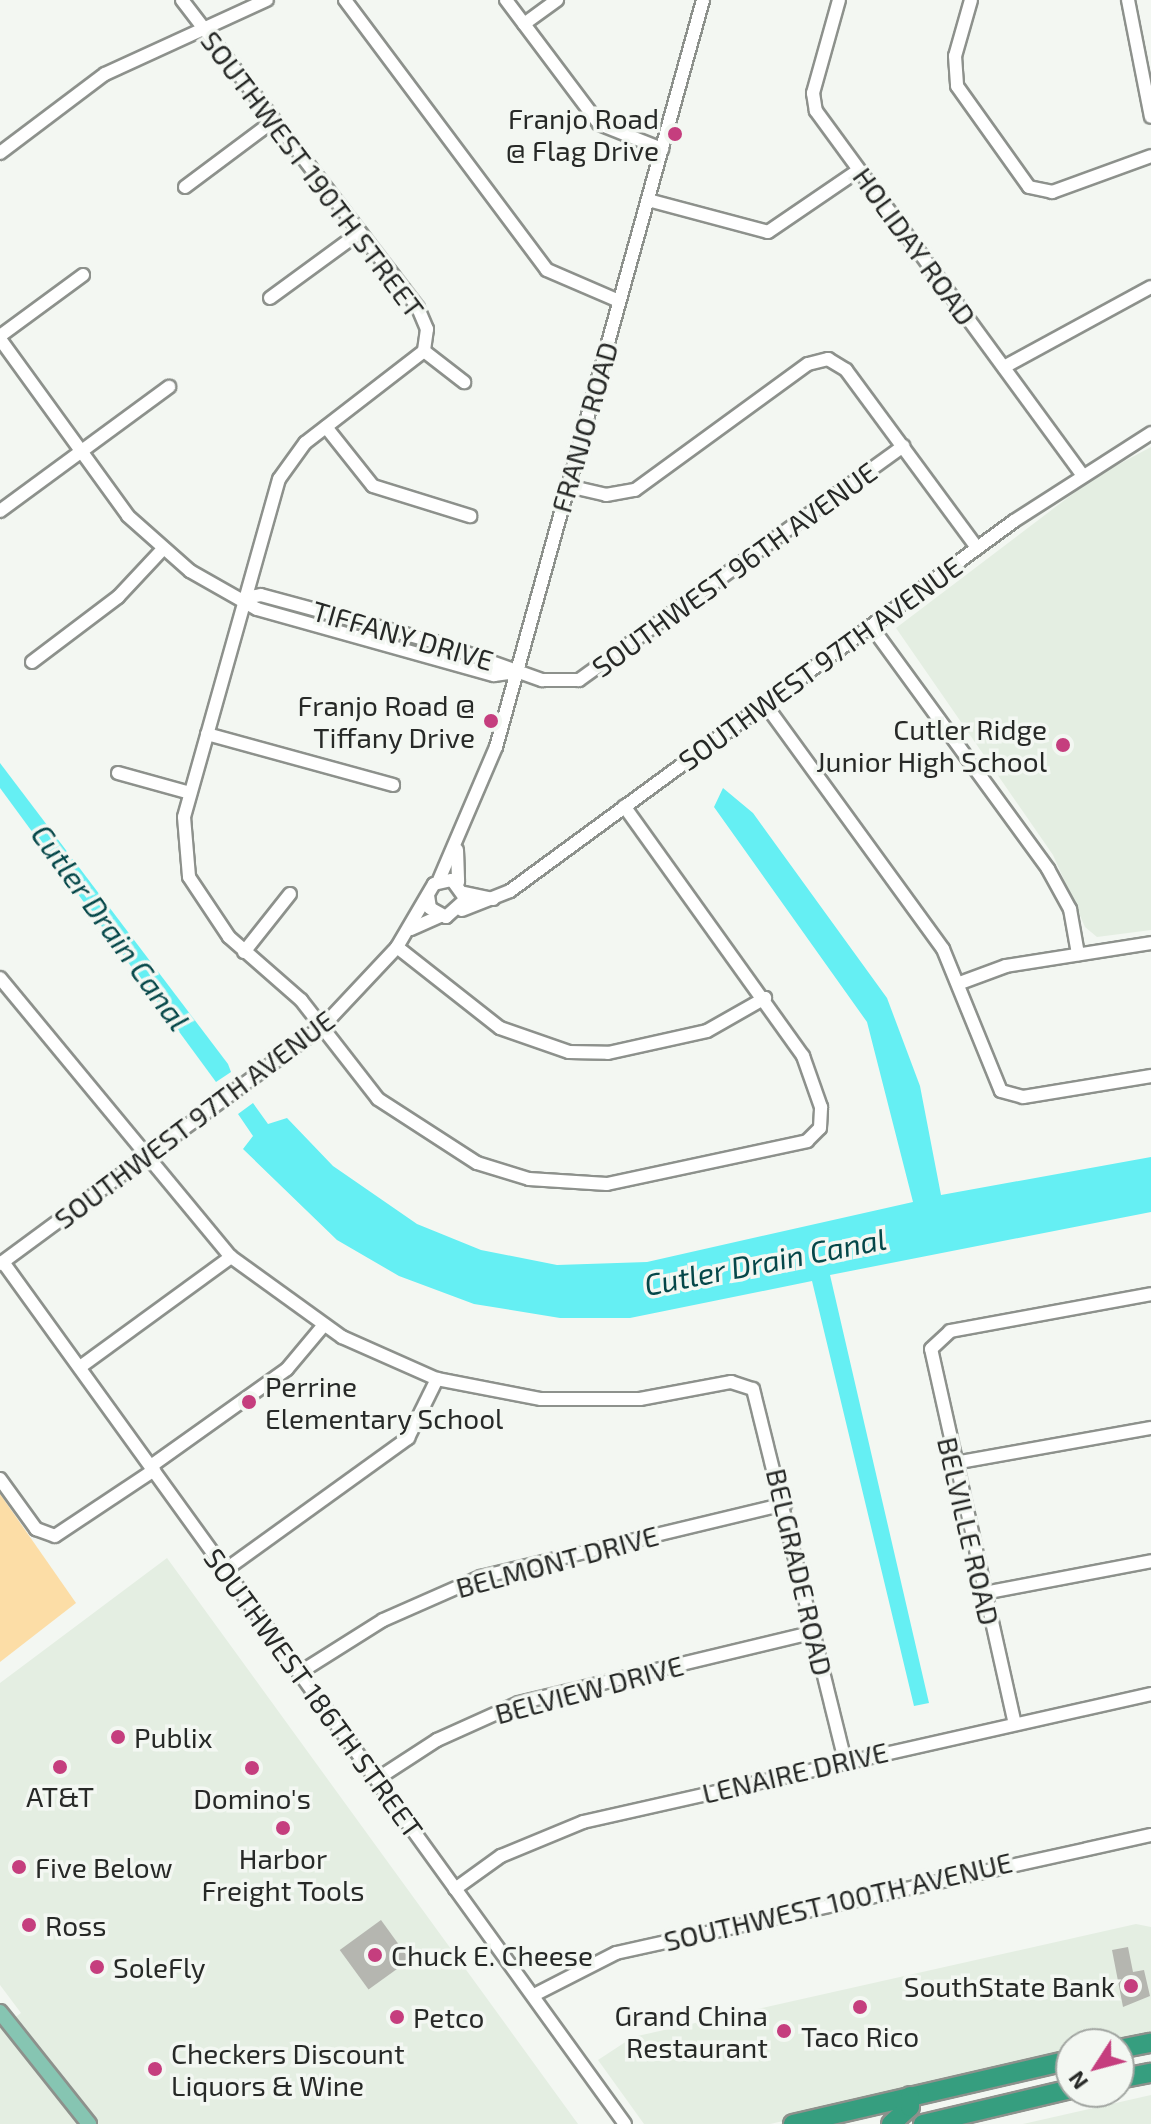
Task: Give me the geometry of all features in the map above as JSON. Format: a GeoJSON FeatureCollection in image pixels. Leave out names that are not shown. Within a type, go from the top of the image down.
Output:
{"type":"FeatureCollection","features":[{"type":"Feature","properties":{"kind":"highway"},"geometry":{"type":"LineString","coordinates":[[793,2124],[1055,2064]]}},
{"type":"Feature","properties":{"kind":"highway"},"geometry":{"type":"LineString","coordinates":[[913,2124],[945,2088]]}},
{"type":"Feature","properties":{"kind":"highway"},"geometry":{"type":"LineString","coordinates":[[923,2124],[1055,2093]]}},
{"type":"Feature","properties":{"kind":"highway"},"geometry":{"type":"LineString","coordinates":[[891,2124],[910,2107],[910,2096]]}},
{"type":"Feature","properties":{"kind":"main road"},"geometry":{"type":"LineString","coordinates":[[0,2012],[89,2124]]}},
{"type":"Feature","properties":{"kind":"street","name":"SOUTHWEST 190TH STREET"},"geometry":{"type":"LineString","coordinates":[[182,0],[356,235],[422,315],[424,351],[464,382]]}},
{"type":"Feature","properties":{"kind":"street"},"geometry":{"type":"LineString","coordinates":[[0,153],[77,91],[267,0]]}},
{"type":"Feature","properties":{"kind":"street"},"geometry":{"type":"LineString","coordinates":[[345,0],[547,270],[619,301]]}},
{"type":"Feature","properties":{"kind":"street"},"geometry":{"type":"LineString","coordinates":[[506,0],[599,124],[662,149]]}},
{"type":"Feature","properties":{"kind":"street"},"geometry":{"type":"LineString","coordinates":[[524,24],[557,0]]}},
{"type":"Feature","properties":{"kind":"street","name":"FRANJO ROAD"},"geometry":{"type":"LineString","coordinates":[[428,895],[457,850],[516,672],[703,0]]}},
{"type":"Feature","properties":{"kind":"street","name":"HOLIDAY ROAD"},"geometry":{"type":"LineString","coordinates":[[839,0],[813,102],[859,170],[1082,474]]}},
{"type":"Feature","properties":{"kind":"street"},"geometry":{"type":"LineString","coordinates":[[971,0],[955,56],[957,86],[1029,187],[1052,192],[1151,156]]}},
{"type":"Feature","properties":{"kind":"street"},"geometry":{"type":"LineString","coordinates":[[1128,0],[1151,117]]}},
{"type":"Feature","properties":{"kind":"street"},"geometry":{"type":"LineString","coordinates":[[185,187],[272,122]]}},
{"type":"Feature","properties":{"kind":"street"},"geometry":{"type":"LineString","coordinates":[[648,200],[771,231],[859,170]]}},
{"type":"Feature","properties":{"kind":"street"},"geometry":{"type":"LineString","coordinates":[[270,298],[356,235]]}},
{"type":"Feature","properties":{"kind":"street"},"geometry":{"type":"LineString","coordinates":[[0,337],[83,275]]}},
{"type":"Feature","properties":{"kind":"street"},"geometry":{"type":"LineString","coordinates":[[1004,367],[1151,287]]}},
{"type":"Feature","properties":{"kind":"street","name":"TIFFANY DRIVE"},"geometry":{"type":"LineString","coordinates":[[0,337],[80,451],[161,551],[244,598],[310,608],[497,660],[516,672]]}},
{"type":"Feature","properties":{"kind":"street"},"geometry":{"type":"LineString","coordinates":[[424,351],[326,427],[282,472],[190,793],[181,834],[185,866],[244,952],[322,1027],[397,1115],[456,1153],[515,1176],[634,1182],[814,1136],[821,1116],[816,1087],[765,998],[624,806]]}},
{"type":"Feature","properties":{"kind":"street"},"geometry":{"type":"LineString","coordinates":[[568,486],[606,495],[635,490],[825,358],[846,370],[977,548]]}},
{"type":"Feature","properties":{"kind":"street"},"geometry":{"type":"LineString","coordinates":[[0,511],[169,387]]}},
{"type":"Feature","properties":{"kind":"street"},"geometry":{"type":"LineString","coordinates":[[326,427],[373,486],[470,516]]}},
{"type":"Feature","properties":{"kind":"street","name":"SOUTHWEST 97TH AVENUE"},"geometry":{"type":"LineString","coordinates":[[411,929],[493,899],[977,548],[1082,474],[1151,433]]}},
{"type":"Feature","properties":{"kind":"street","name":"SOUTHWEST 96TH AVENUE"},"geometry":{"type":"LineString","coordinates":[[516,672],[553,682],[589,676],[903,446]]}},
{"type":"Feature","properties":{"kind":"street"},"geometry":{"type":"LineString","coordinates":[[32,662],[118,597],[161,551]]}},
{"type":"Feature","properties":{"kind":"street"},"geometry":{"type":"LineString","coordinates":[[871,626],[1048,869],[1070,909],[1078,954]]}},
{"type":"Feature","properties":{"kind":"street"},"geometry":{"type":"LineString","coordinates":[[765,704],[933,935],[960,983],[1003,1093],[1023,1097],[1151,1076]]}},
{"type":"Feature","properties":{"kind":"street"},"geometry":{"type":"LineString","coordinates":[[207,734],[393,785]]}},
{"type":"Feature","properties":{"kind":"street"},"geometry":{"type":"LineString","coordinates":[[118,773],[190,793]]}},
{"type":"Feature","properties":{"kind":"street","name":"FRANJO ROAD"},"geometry":{"type":"LineString","coordinates":[[457,850],[462,910]]}},
{"type":"Feature","properties":{"kind":"street"},"geometry":{"type":"LineString","coordinates":[[439,880],[493,899]]}},
{"type":"Feature","properties":{"kind":"street"},"geometry":{"type":"LineString","coordinates":[[244,952],[290,894]]}},
{"type":"Feature","properties":{"kind":"street"},"geometry":{"type":"LineString","coordinates":[[428,895],[440,916]]}},
{"type":"Feature","properties":{"kind":"street","name":"SOUTHWEST 97TH AVENUE"},"geometry":{"type":"LineString","coordinates":[[2,1263],[322,1027],[397,947],[411,929],[428,895]]}},
{"type":"Feature","properties":{"kind":"street"},"geometry":{"type":"LineString","coordinates":[[960,983],[1078,954],[1151,943]]}},
{"type":"Feature","properties":{"kind":"street"},"geometry":{"type":"LineString","coordinates":[[397,947],[500,1028],[569,1052],[608,1053],[707,1031],[765,998]]}},
{"type":"Feature","properties":{"kind":"street"},"geometry":{"type":"LineString","coordinates":[[0,978],[231,1257],[323,1326],[437,1379],[408,1438],[225,1570]]}},
{"type":"Feature","properties":{"kind":"street"},"geometry":{"type":"LineString","coordinates":[[80,1367],[231,1257]]}},
{"type":"Feature","properties":{"kind":"street","name":"SOUTHWEST 186TH STREET"},"geometry":{"type":"LineString","coordinates":[[2,1263],[625,2124]]}},
{"type":"Feature","properties":{"kind":"street","name":"BELVILLE ROAD"},"geometry":{"type":"LineString","coordinates":[[1014,1720],[931,1369],[933,1342],[950,1331],[1151,1294]]}},
{"type":"Feature","properties":{"kind":"street"},"geometry":{"type":"LineString","coordinates":[[0,1479],[44,1534],[68,1532],[287,1369],[323,1326]]}},
{"type":"Feature","properties":{"kind":"street","name":"BELGRADE ROAD"},"geometry":{"type":"LineString","coordinates":[[437,1379],[586,1401],[731,1382],[749,1386],[760,1402],[845,1760]]}},
{"type":"Feature","properties":{"kind":"street"},"geometry":{"type":"LineString","coordinates":[[954,1463],[1151,1428]]}},
{"type":"Feature","properties":{"kind":"street","name":"BELMONT DRIVE"},"geometry":{"type":"LineString","coordinates":[[299,1673],[383,1620],[481,1577],[785,1504]]}},
{"type":"Feature","properties":{"kind":"street"},"geometry":{"type":"LineString","coordinates":[[984,1593],[1151,1561]]}},
{"type":"Feature","properties":{"kind":"street","name":"BELVIEW DRIVE"},"geometry":{"type":"LineString","coordinates":[[377,1779],[437,1740],[519,1703],[814,1632]]}},
{"type":"Feature","properties":{"kind":"street","name":"LENAIRE DRIVE"},"geometry":{"type":"LineString","coordinates":[[455,1889],[501,1856],[566,1827],[1014,1720],[1151,1694]]}},
{"type":"Feature","properties":{"kind":"street","name":"SOUTHWEST 100TH AVENUE"},"geometry":{"type":"LineString","coordinates":[[534,1995],[616,1953],[1151,1835]]}},
{"type":"Feature","properties":{"kind":"shaded area","name":"Cutler Ridge Junior High School"},"geometry":{"type":"Polygon","coordinates":[[[1151,447],[1151,930],[1097,937],[1085,927],[1053,855],[896,628],[1095,477],[1151,447]]]}},
{"type":"Feature","properties":{"kind":"shaded area"},"geometry":{"type":"Polygon","coordinates":[[[0,1494],[76,1603],[0,1662],[0,1494]]]}},
{"type":"Feature","properties":{"kind":"shaded area"},"geometry":{"type":"Polygon","coordinates":[[[167,1558],[578,2124],[0,2124],[0,2028],[21,2013],[0,1985],[0,1683],[167,1558]]]}},
{"type":"Feature","properties":{"kind":"shaded area"},"geometry":{"type":"Polygon","coordinates":[[[1136,1924],[1151,1927],[1151,2039],[1135,2040],[1135,2028],[1055,2028],[1055,2061],[770,2124],[644,2124],[598,2060],[633,2037],[1136,1924]]]}},
{"type":"Feature","properties":{"kind":"shaded area"},"geometry":{"type":"Polygon","coordinates":[[[1151,2095],[1151,2124],[1023,2124],[1094,2108],[1135,2108],[1135,2099],[1151,2095]]]}},
{"type":"Feature","properties":{"kind":"water","name":"Cutler Drain Canal"},"geometry":{"type":"Polygon","coordinates":[[[0,763],[231,1072],[216,1082],[0,788],[0,763]]]}},
{"type":"Feature","properties":{"kind":"water","name":"Cutler Drain Canal"},"geometry":{"type":"Polygon","coordinates":[[[723,788],[753,813],[887,998],[920,1086],[941,1195],[1151,1157],[1151,1212],[830,1275],[929,1703],[914,1706],[812,1281],[630,1318],[560,1318],[474,1304],[399,1276],[337,1240],[243,1149],[253,1136],[238,1114],[253,1103],[268,1124],[287,1118],[333,1166],[417,1224],[481,1250],[557,1265],[647,1262],[913,1202],[867,1022],[714,807],[723,788]]]}},
{"type":"Feature","properties":{"kind":"building","name":"Chuck E. Cheese"},"geometry":{"type":"Polygon","coordinates":[[[381,1920],[410,1960],[369,1990],[340,1950],[381,1920]]]}},
{"type":"Feature","properties":{"kind":"building","name":"SouthState Bank"},"geometry":{"type":"Polygon","coordinates":[[[1128,1947],[1133,1972],[1144,1970],[1150,1996],[1123,2007],[1112,1950],[1128,1947]]]}},
{"type":"Feature","properties":{"kind":"place","name":"Franjo Road @ Flag Drive"},"geometry":{"type":"Point","coordinates":[675,134]}},
{"type":"Feature","properties":{"kind":"place","name":"Franjo Road @ Tiffany Drive"},"geometry":{"type":"Point","coordinates":[491,721]}},
{"type":"Feature","properties":{"kind":"place","name":"Cutler Ridge Junior High School"},"geometry":{"type":"Point","coordinates":[1063,745]}},
{"type":"Feature","properties":{"kind":"place","name":"Perrine Elementary School"},"geometry":{"type":"Point","coordinates":[249,1402]}},
{"type":"Feature","properties":{"kind":"place","name":"Publix"},"geometry":{"type":"Point","coordinates":[118,1737]}},
{"type":"Feature","properties":{"kind":"place","name":"AT&T"},"geometry":{"type":"Point","coordinates":[60,1767]}},
{"type":"Feature","properties":{"kind":"place","name":"Domino's"},"geometry":{"type":"Point","coordinates":[252,1768]}},
{"type":"Feature","properties":{"kind":"place","name":"Harbor Freight Tools"},"geometry":{"type":"Point","coordinates":[283,1828]}},
{"type":"Feature","properties":{"kind":"place","name":"Five Below"},"geometry":{"type":"Point","coordinates":[19,1867]}},
{"type":"Feature","properties":{"kind":"place","name":"Ross"},"geometry":{"type":"Point","coordinates":[29,1925]}},
{"type":"Feature","properties":{"kind":"place","name":"Chuck E. Cheese"},"geometry":{"type":"Point","coordinates":[375,1955]}},
{"type":"Feature","properties":{"kind":"place","name":"SoleFly"},"geometry":{"type":"Point","coordinates":[97,1967]}},
{"type":"Feature","properties":{"kind":"place","name":"SouthState Bank"},"geometry":{"type":"Point","coordinates":[1131,1986]}},
{"type":"Feature","properties":{"kind":"place","name":"Taco Rico"},"geometry":{"type":"Point","coordinates":[860,2007]}},
{"type":"Feature","properties":{"kind":"place","name":"Petco"},"geometry":{"type":"Point","coordinates":[397,2017]}},
{"type":"Feature","properties":{"kind":"place","name":"Grand China Restaurant"},"geometry":{"type":"Point","coordinates":[784,2031]}},
{"type":"Feature","properties":{"kind":"place","name":"Checkers Discount Liquors & Wine"},"geometry":{"type":"Point","coordinates":[155,2069]}}]}
